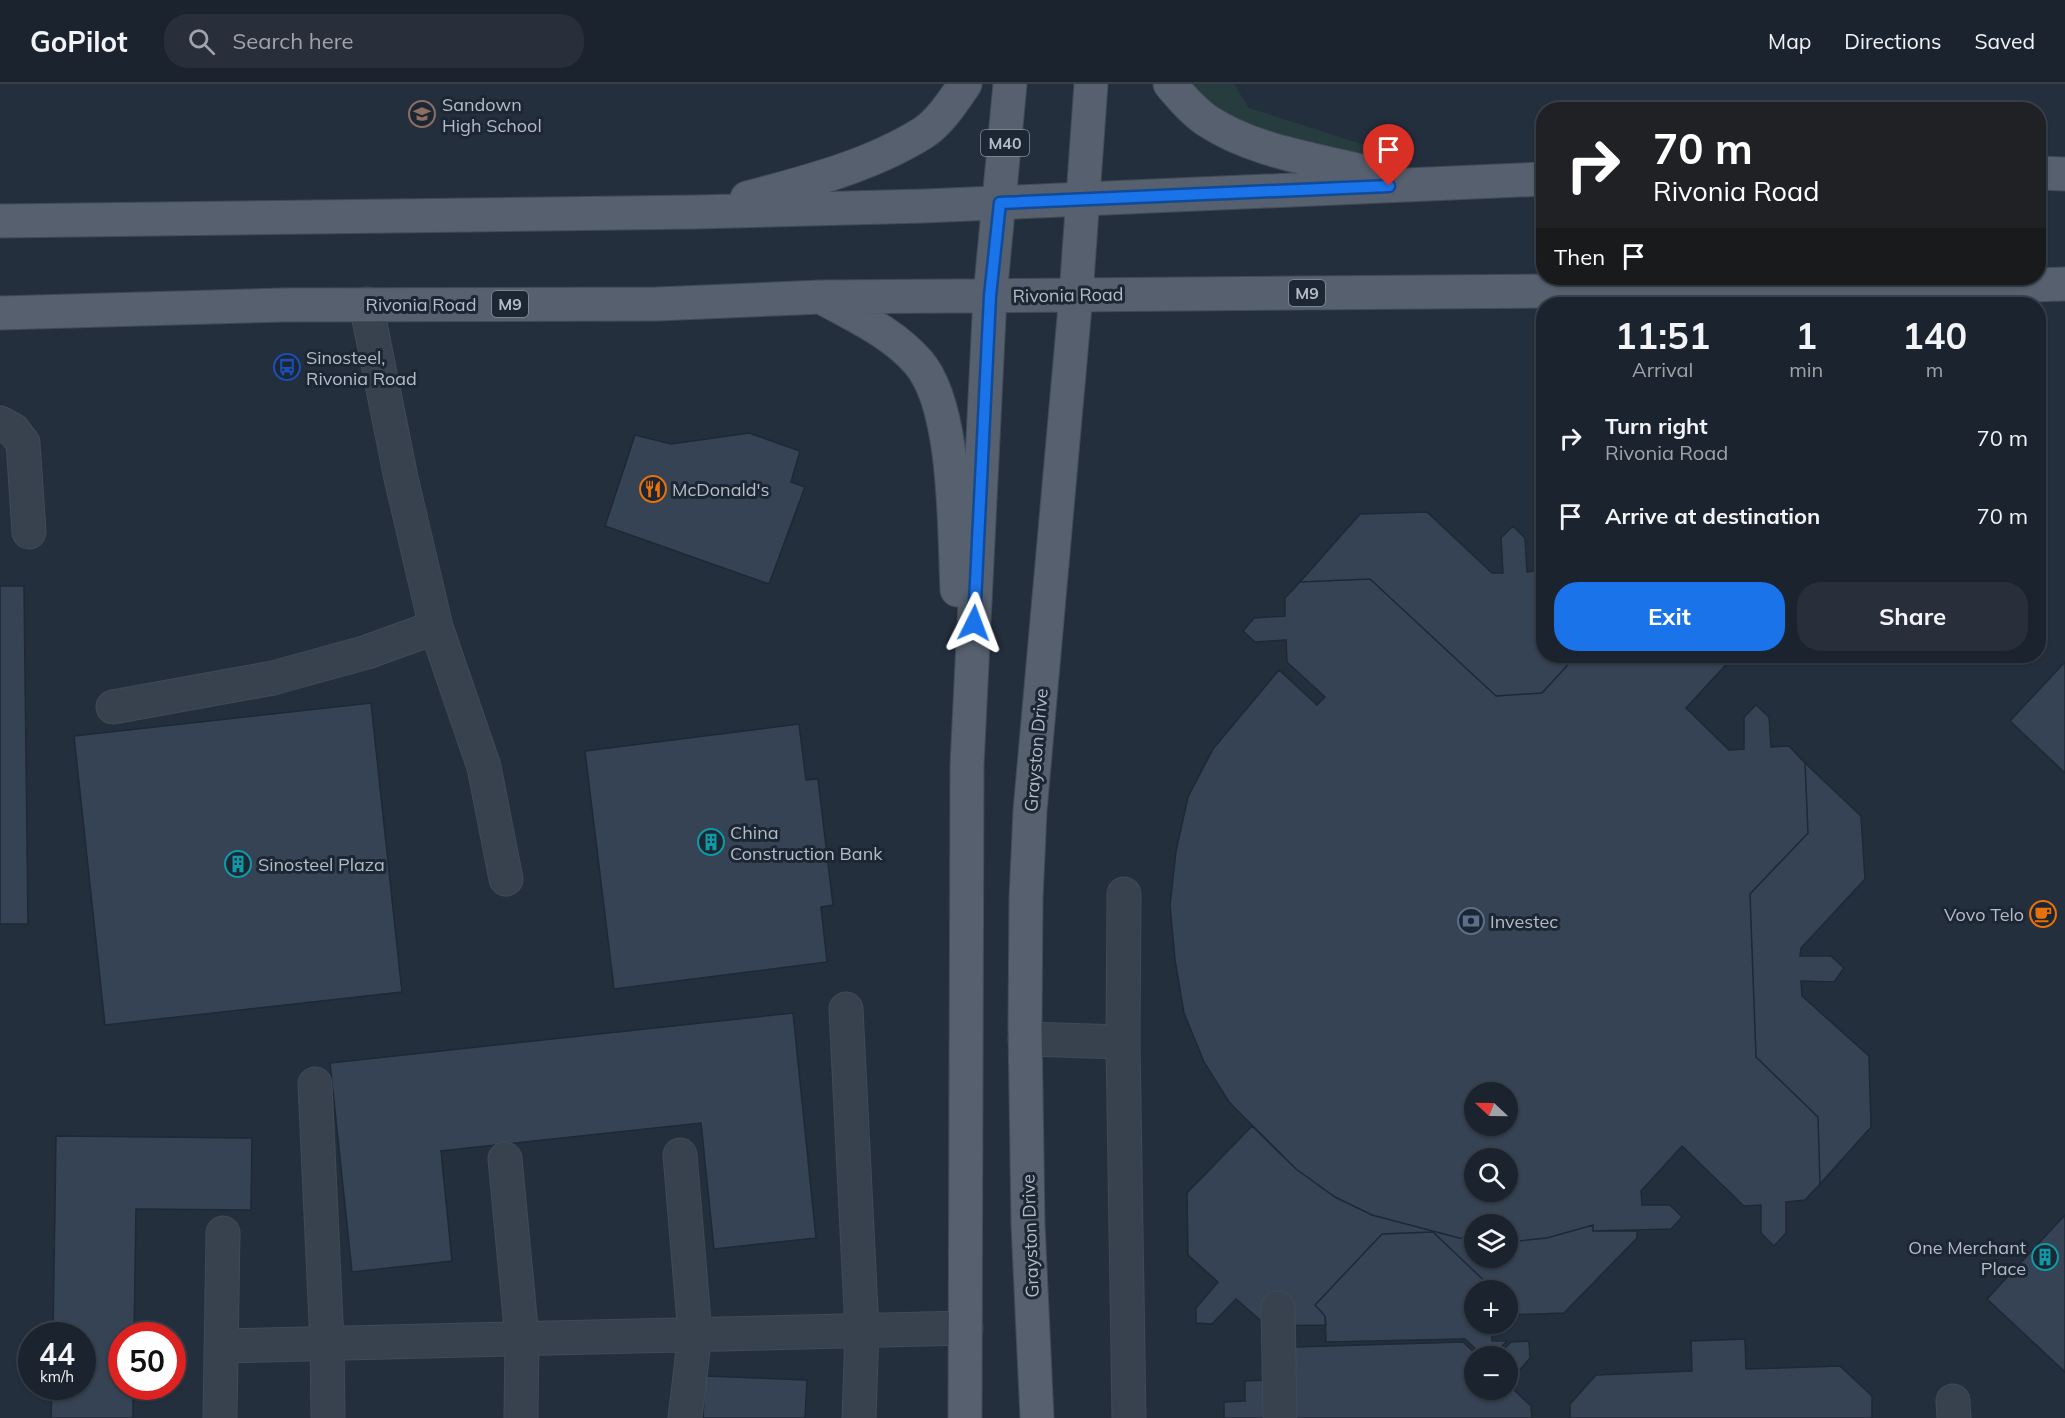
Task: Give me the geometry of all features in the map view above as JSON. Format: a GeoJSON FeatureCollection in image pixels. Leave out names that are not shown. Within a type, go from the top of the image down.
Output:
{"type":"FeatureCollection","features":[{"type":"Feature","properties":{"kind":"main road"},"geometry":{"type":"LineString","coordinates":[[696,212],[833,174],[890,150],[923,133],[953,101],[965,84]]}},
{"type":"Feature","properties":{"kind":"main road","name":"M40"},"geometry":{"type":"LineString","coordinates":[[965,1418],[967,765],[990,296],[1010,84]]}},
{"type":"Feature","properties":{"kind":"main road","name":"Grayston Drive"},"geometry":{"type":"LineString","coordinates":[[1037,1418],[1028,1224],[1026,898],[1030,811],[1076,295],[1091,84]]}},
{"type":"Feature","properties":{"kind":"main road"},"geometry":{"type":"LineString","coordinates":[[1170,84],[1185,102],[1205,119],[1237,136],[1282,152],[1412,184]]}},
{"type":"Feature","properties":{"kind":"main road"},"geometry":{"type":"LineString","coordinates":[[2046,173],[2065,174]]}},
{"type":"Feature","properties":{"kind":"main road"},"geometry":{"type":"LineString","coordinates":[[0,221],[696,212],[1082,200],[1536,179]]}},
{"type":"Feature","properties":{"kind":"main road","name":"Rivonia Road"},"geometry":{"type":"LineString","coordinates":[[2046,285],[2065,284]]}},
{"type":"Feature","properties":{"kind":"main road","name":"Rivonia Road"},"geometry":{"type":"LineString","coordinates":[[0,313],[366,304],[657,304],[821,297],[1919,288],[2028,285]]}},
{"type":"Feature","properties":{"kind":"main road"},"geometry":{"type":"LineString","coordinates":[[821,297],[874,327],[904,348],[924,369],[939,398],[944,418],[949,463],[967,765]]}},
{"type":"Feature","properties":{"kind":"lane"},"geometry":{"type":"LineString","coordinates":[[366,304],[401,478],[436,627],[484,767],[506,879]]}},
{"type":"Feature","properties":{"kind":"lane"},"geometry":{"type":"LineString","coordinates":[[0,423],[13,430],[23,443],[29,532]]}},
{"type":"Feature","properties":{"kind":"lane"},"geometry":{"type":"LineString","coordinates":[[113,707],[273,678],[367,652],[436,627]]}},
{"type":"Feature","properties":{"kind":"lane"},"geometry":{"type":"LineString","coordinates":[[1124,894],[1122,1042],[1129,1418]]}},
{"type":"Feature","properties":{"kind":"lane"},"geometry":{"type":"LineString","coordinates":[[846,1009],[862,1330],[859,1418]]}},
{"type":"Feature","properties":{"kind":"lane"},"geometry":{"type":"LineString","coordinates":[[1026,1039],[1122,1042]]}},
{"type":"Feature","properties":{"kind":"lane"},"geometry":{"type":"LineString","coordinates":[[315,1084],[327,1343],[328,1418]]}},
{"type":"Feature","properties":{"kind":"lane"},"geometry":{"type":"LineString","coordinates":[[680,1155],[695,1334],[685,1418]]}},
{"type":"Feature","properties":{"kind":"lane"},"geometry":{"type":"LineString","coordinates":[[505,1159],[522,1338],[521,1418]]}},
{"type":"Feature","properties":{"kind":"lane"},"geometry":{"type":"LineString","coordinates":[[220,1418],[223,1233]]}},
{"type":"Feature","properties":{"kind":"lane"},"geometry":{"type":"LineString","coordinates":[[1278,1308],[1280,1418]]}},
{"type":"Feature","properties":{"kind":"lane"},"geometry":{"type":"LineString","coordinates":[[221,1346],[966,1328]]}},
{"type":"Feature","properties":{"kind":"green space"},"geometry":{"type":"Polygon","coordinates":[[[1162,84],[1234,84],[1249,108],[1368,146],[1359,175],[1162,84]]]}},
{"type":"Feature","properties":{"kind":"building"},"geometry":{"type":"Polygon","coordinates":[[[749,433],[800,451],[791,482],[805,487],[769,584],[605,526],[635,435],[671,444],[749,433]]]}},
{"type":"Feature","properties":{"kind":"building"},"geometry":{"type":"Polygon","coordinates":[[[1427,512],[1492,573],[1503,573],[1501,538],[1513,526],[1525,538],[1527,572],[1536,571],[1536,663],[1570,663],[1542,693],[1496,696],[1370,579],[1300,582],[1360,514],[1427,512]]]}},
{"type":"Feature","properties":{"kind":"building"},"geometry":{"type":"Polygon","coordinates":[[[1370,579],[1496,696],[1542,693],[1570,663],[1728,663],[1686,708],[1729,750],[1744,749],[1744,717],[1756,705],[1769,717],[1771,747],[1789,746],[1805,763],[1808,833],[1750,894],[1756,1057],[1818,1117],[1820,1184],[1805,1200],[1786,1202],[1786,1233],[1774,1246],[1761,1233],[1761,1205],[1744,1206],[1682,1146],[1641,1191],[1642,1205],[1670,1205],[1682,1217],[1671,1229],[1593,1231],[1593,1225],[1547,1238],[1518,1241],[1518,1214],[1464,1214],[1464,1238],[1459,1238],[1372,1215],[1335,1197],[1296,1169],[1229,1102],[1204,1062],[1184,1013],[1175,960],[1170,905],[1176,851],[1188,797],[1213,749],[1279,670],[1317,705],[1325,697],[1287,662],[1286,640],[1255,642],[1243,631],[1254,618],[1285,616],[1285,598],[1300,582],[1370,579]]]}},
{"type":"Feature","properties":{"kind":"building"},"geometry":{"type":"Polygon","coordinates":[[[0,586],[24,586],[28,924],[0,924],[0,586]]]}},
{"type":"Feature","properties":{"kind":"building"},"geometry":{"type":"Polygon","coordinates":[[[2065,662],[2065,773],[2010,721],[2065,662]]]}},
{"type":"Feature","properties":{"kind":"building","name":"Sinosteel Plaza"},"geometry":{"type":"Polygon","coordinates":[[[371,703],[402,992],[105,1025],[74,736],[371,703]]]}},
{"type":"Feature","properties":{"kind":"building","name":"China Construction Bank"},"geometry":{"type":"Polygon","coordinates":[[[799,724],[806,780],[818,779],[833,905],[821,907],[827,962],[614,989],[585,751],[799,724]]]}},
{"type":"Feature","properties":{"kind":"building"},"geometry":{"type":"Polygon","coordinates":[[[1805,763],[1861,816],[1865,879],[1801,948],[1800,956],[1831,956],[1844,968],[1834,982],[1801,981],[1802,996],[1869,1056],[1871,1127],[1820,1184],[1818,1117],[1756,1057],[1750,894],[1808,833],[1805,763]]]}},
{"type":"Feature","properties":{"kind":"building"},"geometry":{"type":"Polygon","coordinates":[[[793,1013],[816,1238],[714,1249],[701,1123],[441,1151],[452,1261],[352,1272],[330,1063],[793,1013]]]}},
{"type":"Feature","properties":{"kind":"building"},"geometry":{"type":"Polygon","coordinates":[[[1252,1126],[1296,1169],[1335,1197],[1372,1215],[1464,1238],[1464,1261],[1433,1232],[1382,1234],[1315,1305],[1325,1316],[1326,1325],[1267,1326],[1236,1299],[1212,1324],[1196,1323],[1196,1308],[1218,1282],[1188,1255],[1187,1193],[1252,1126]]]}},
{"type":"Feature","properties":{"kind":"building"},"geometry":{"type":"Polygon","coordinates":[[[56,1136],[252,1138],[251,1210],[136,1209],[134,1322],[108,1322],[108,1400],[133,1400],[133,1418],[51,1418],[52,1400],[96,1400],[96,1322],[53,1322],[56,1136]]]}},
{"type":"Feature","properties":{"kind":"building","name":"One Merchant Place"},"geometry":{"type":"Polygon","coordinates":[[[2065,1215],[2065,1372],[1987,1299],[2065,1215]]]}},
{"type":"Feature","properties":{"kind":"building"},"geometry":{"type":"Polygon","coordinates":[[[1593,1225],[1593,1231],[1637,1231],[1637,1238],[1564,1313],[1518,1315],[1518,1280],[1483,1280],[1471,1268],[1518,1268],[1518,1241],[1547,1238],[1593,1225]]]}},
{"type":"Feature","properties":{"kind":"building"},"geometry":{"type":"Polygon","coordinates":[[[1433,1232],[1464,1261],[1464,1268],[1471,1268],[1483,1280],[1464,1280],[1464,1334],[1492,1334],[1492,1341],[1507,1341],[1502,1346],[1472,1346],[1465,1339],[1326,1342],[1325,1316],[1315,1305],[1382,1234],[1433,1232]]]}},
{"type":"Feature","properties":{"kind":"building"},"geometry":{"type":"Polygon","coordinates":[[[1745,1339],[1746,1369],[1840,1366],[1872,1396],[1872,1418],[1570,1418],[1570,1404],[1596,1375],[1692,1371],[1691,1341],[1745,1339]]]}},
{"type":"Feature","properties":{"kind":"building"},"geometry":{"type":"Polygon","coordinates":[[[1529,1341],[1530,1358],[1518,1372],[1518,1346],[1507,1346],[1511,1342],[1529,1341]]]}},
{"type":"Feature","properties":{"kind":"building"},"geometry":{"type":"Polygon","coordinates":[[[1463,1342],[1467,1346],[1464,1346],[1464,1400],[1518,1400],[1518,1394],[1531,1406],[1532,1418],[1224,1418],[1224,1402],[1245,1401],[1245,1381],[1265,1380],[1294,1347],[1463,1342]]]}},
{"type":"Feature","properties":{"kind":"building"},"geometry":{"type":"Polygon","coordinates":[[[705,1376],[807,1380],[805,1418],[703,1418],[705,1376]]]}},
{"type":"Feature","properties":{"kind":"place","name":"Sandown High School"},"geometry":{"type":"Point","coordinates":[422,114]}},
{"type":"Feature","properties":{"kind":"place","name":"Sinosteel, Rivonia Road"},"geometry":{"type":"Point","coordinates":[287,367]}},
{"type":"Feature","properties":{"kind":"place","name":"McDonald's"},"geometry":{"type":"Point","coordinates":[653,489]}},
{"type":"Feature","properties":{"kind":"place","name":"China Construction Bank"},"geometry":{"type":"Point","coordinates":[711,842]}},
{"type":"Feature","properties":{"kind":"place","name":"Sinosteel Plaza"},"geometry":{"type":"Point","coordinates":[238,864]}},
{"type":"Feature","properties":{"kind":"place","name":"Vovo Telo"},"geometry":{"type":"Point","coordinates":[2043,914]}},
{"type":"Feature","properties":{"kind":"place","name":"Investec"},"geometry":{"type":"Point","coordinates":[1471,921]}},
{"type":"Feature","properties":{"kind":"place","name":"One Merchant Place"},"geometry":{"type":"Point","coordinates":[2045,1257]}},
{"type":"Feature","properties":{"kind":"route"},"geometry":{"type":"LineString","coordinates":[[974,623],[990,296],[1000,203],[1389,186]]}}]}
